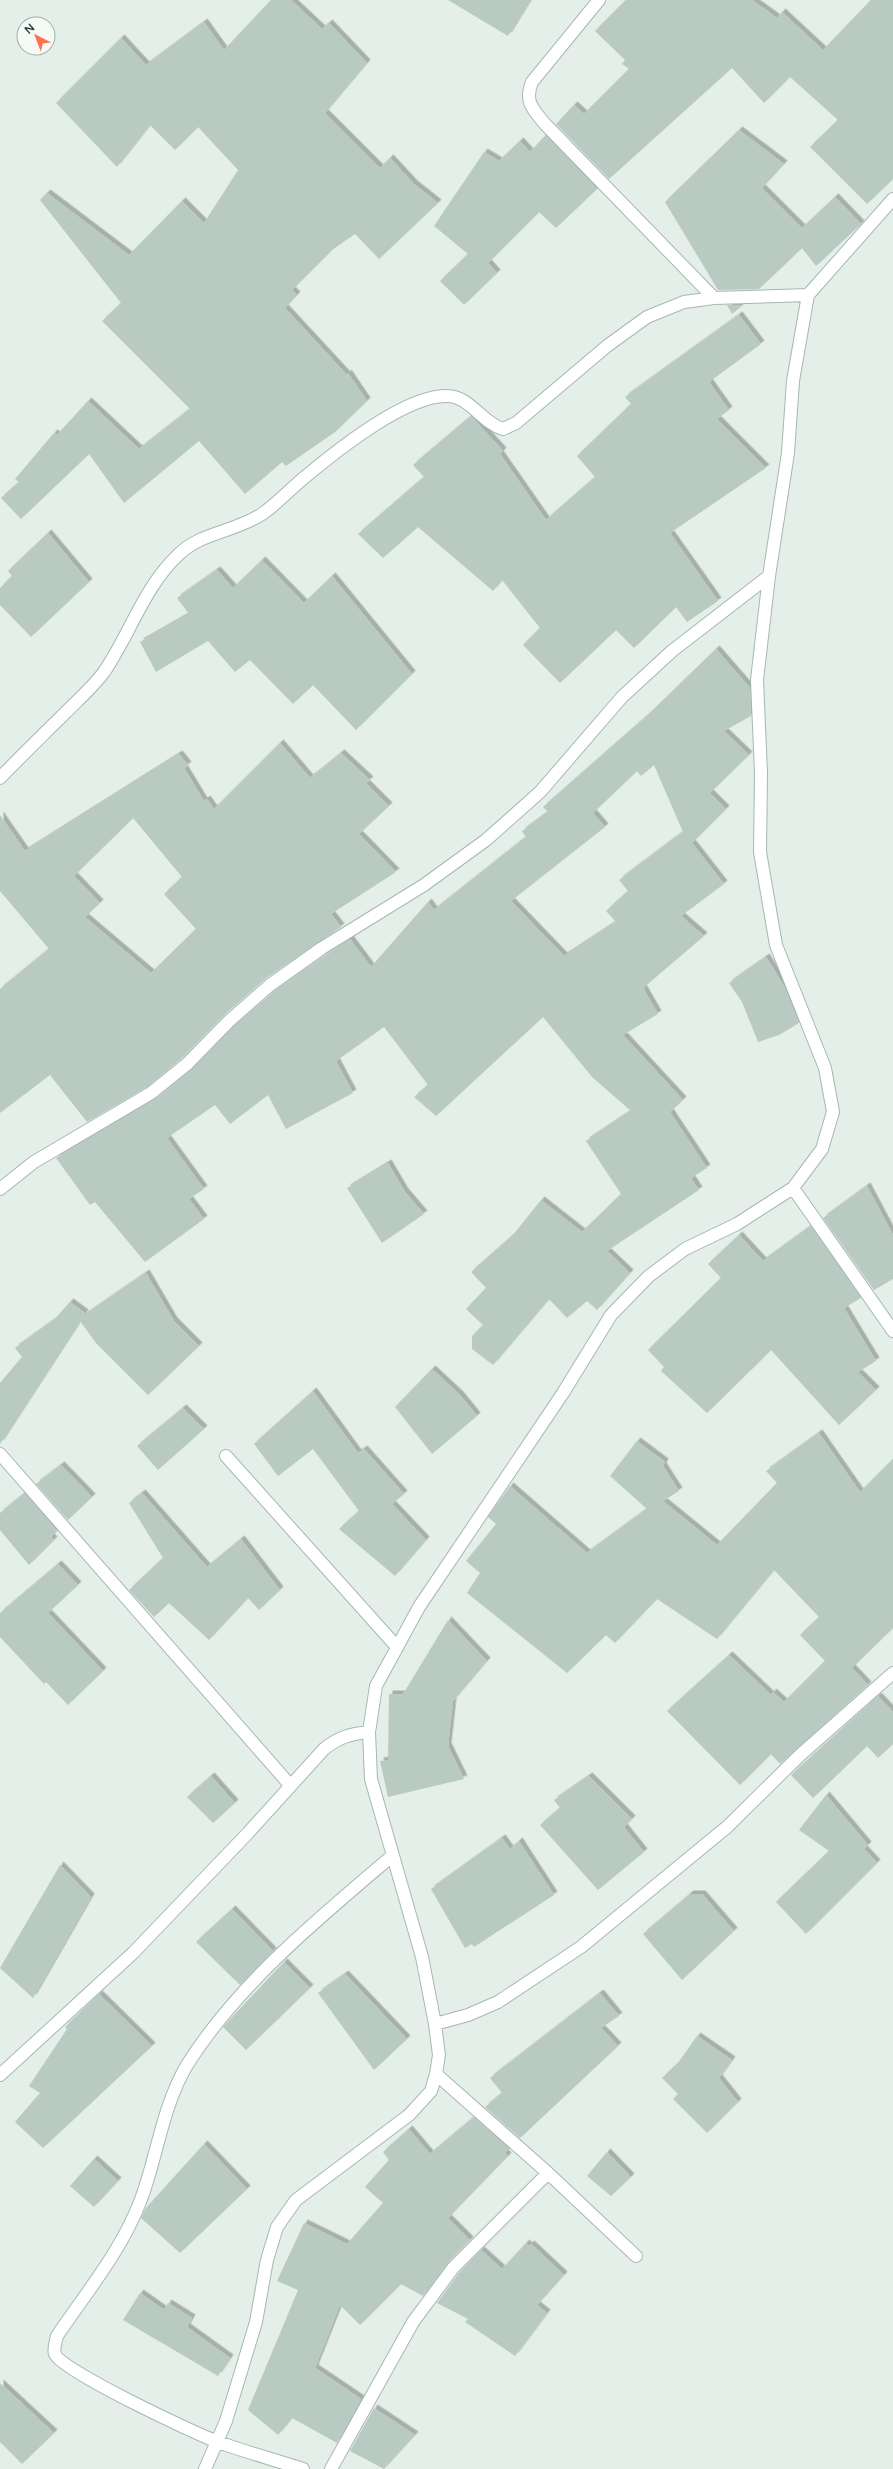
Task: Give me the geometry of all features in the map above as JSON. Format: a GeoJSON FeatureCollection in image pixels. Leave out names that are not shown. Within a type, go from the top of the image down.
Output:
{"type":"FeatureCollection","features":[{"type":"Feature","properties":{"kind":"street"},"geometry":{"type":"LineString","coordinates":[[599,0],[532,82],[527,94],[532,108],[545,124],[714,298]]}},
{"type":"Feature","properties":{"kind":"street"},"geometry":{"type":"LineString","coordinates":[[205,2469],[226,2421],[256,2322],[267,2260],[277,2227],[296,2200],[409,2115],[431,2092],[436,2074],[439,2055],[435,2024],[422,1957],[371,1779],[369,1732],[376,1686],[419,1607],[559,1400],[611,1315],[649,1276],[685,1249],[737,1224],[793,1188],[822,1149],[833,1112],[825,1068],[776,945],[760,852],[761,773],[757,680],[769,576],[788,453],[793,381],[808,295],[893,199]]}},
{"type":"Feature","properties":{"kind":"street"},"geometry":{"type":"LineString","coordinates":[[0,778],[103,673],[162,572],[178,554],[196,541],[244,525],[263,513],[305,477],[363,433],[412,404],[439,396],[460,398],[492,426],[503,429],[516,423],[607,346],[647,317],[684,302],[714,298],[808,295]]}},
{"type":"Feature","properties":{"kind":"street"},"geometry":{"type":"LineString","coordinates":[[0,1189],[34,1162],[151,1092],[187,1064],[229,1021],[270,985],[322,948],[424,885],[486,840],[540,792],[622,697],[672,651],[769,576]]}},
{"type":"Feature","properties":{"kind":"street"},"geometry":{"type":"LineString","coordinates":[[793,1188],[893,1331]]}},
{"type":"Feature","properties":{"kind":"street"},"geometry":{"type":"LineString","coordinates":[[0,1454],[290,1785]]}},
{"type":"Feature","properties":{"kind":"street"},"geometry":{"type":"LineString","coordinates":[[226,1456],[397,1647]]}},
{"type":"Feature","properties":{"kind":"street"},"geometry":{"type":"LineString","coordinates":[[435,2024],[468,2015],[498,2002],[580,1947],[727,1827],[799,1756],[893,1673]]}},
{"type":"Feature","properties":{"kind":"street"},"geometry":{"type":"LineString","coordinates":[[0,2075],[133,1952],[248,1833],[324,1749],[338,1738],[349,1734],[369,1732]]}},
{"type":"Feature","properties":{"kind":"street"},"geometry":{"type":"LineString","coordinates":[[303,2469],[217,2442],[108,2390],[61,2363],[55,2354],[57,2336],[126,2234],[147,2181],[175,2090],[203,2042],[244,1993],[321,1916],[392,1856]]}},
{"type":"Feature","properties":{"kind":"street"},"geometry":{"type":"LineString","coordinates":[[436,2074],[548,2172],[636,2256]]}},
{"type":"Feature","properties":{"kind":"street"},"geometry":{"type":"LineString","coordinates":[[332,2469],[413,2322],[453,2268],[548,2172]]}},
{"type":"Feature","properties":{"kind":"building"},"geometry":{"type":"Polygon","coordinates":[[[271,0],[291,0],[322,29],[329,23],[367,63],[325,113],[380,168],[390,158],[414,184],[438,203],[379,259],[355,234],[332,250],[292,290],[297,295],[285,308],[347,375],[348,373],[367,401],[335,432],[286,466],[282,462],[245,494],[199,441],[124,503],[89,454],[21,519],[1,498],[19,482],[15,479],[54,433],[57,435],[88,401],[139,449],[190,409],[102,321],[121,303],[40,200],[47,193],[129,255],[182,201],[204,223],[238,170],[198,127],[175,150],[150,125],[117,167],[56,103],[121,38],[146,65],[204,22],[224,50],[271,0]]]}},
{"type":"Feature","properties":{"kind":"building"},"geometry":{"type":"Polygon","coordinates":[[[448,0],[530,0],[508,36],[448,0]]]}},
{"type":"Feature","properties":{"kind":"building"},"geometry":{"type":"Polygon","coordinates":[[[626,0],[752,0],[777,18],[782,12],[823,50],[871,0],[893,0],[893,179],[867,204],[810,147],[838,120],[790,77],[764,103],[732,68],[609,179],[556,124],[574,105],[584,114],[629,69],[622,64],[625,60],[595,31],[626,0]]]}},
{"type":"Feature","properties":{"kind":"building"},"geometry":{"type":"Polygon","coordinates":[[[739,130],[784,164],[762,188],[802,228],[835,197],[861,224],[816,266],[802,248],[759,289],[718,290],[665,202],[739,130]]]}},
{"type":"Feature","properties":{"kind":"building"},"geometry":{"type":"Polygon","coordinates":[[[546,135],[597,189],[556,228],[539,212],[488,263],[497,273],[464,305],[440,281],[468,254],[434,226],[484,152],[499,161],[520,141],[530,152],[546,135]]]}},
{"type":"Feature","properties":{"kind":"building"},"geometry":{"type":"Polygon","coordinates":[[[727,305],[743,305],[732,314],[727,305]]]}},
{"type":"Feature","properties":{"kind":"building"},"geometry":{"type":"Polygon","coordinates":[[[739,315],[761,344],[709,382],[729,410],[717,419],[766,468],[670,533],[718,601],[687,622],[676,607],[634,648],[616,630],[560,683],[523,645],[540,628],[502,580],[493,591],[418,527],[383,558],[358,534],[424,477],[413,465],[471,416],[503,451],[500,454],[546,520],[595,477],[577,456],[631,404],[625,397],[739,315]]]}},
{"type":"Feature","properties":{"kind":"building"},"geometry":{"type":"Polygon","coordinates":[[[48,533],[89,582],[31,637],[0,605],[0,588],[12,576],[8,571],[48,533]]]}},
{"type":"Feature","properties":{"kind":"building"},"geometry":{"type":"Polygon","coordinates":[[[262,560],[304,603],[332,576],[412,674],[356,730],[313,685],[293,704],[250,660],[235,672],[208,641],[156,672],[140,642],[189,614],[177,598],[217,570],[233,588],[262,560]]]}},
{"type":"Feature","properties":{"kind":"building"},"geometry":{"type":"Polygon","coordinates":[[[716,649],[750,688],[751,716],[724,731],[749,755],[710,793],[726,809],[692,843],[724,884],[681,916],[704,936],[643,988],[658,1014],[623,1035],[683,1100],[670,1112],[707,1168],[691,1178],[699,1190],[607,1251],[630,1273],[597,1310],[587,1301],[567,1318],[549,1299],[493,1365],[472,1349],[472,1336],[483,1325],[466,1309],[486,1288],[471,1272],[513,1235],[541,1200],[582,1232],[621,1194],[586,1141],[631,1111],[592,1077],[543,1017],[436,1116],[414,1097],[428,1085],[384,1027],[336,1061],[353,1093],[286,1129],[268,1095],[230,1124],[215,1105],[167,1138],[204,1189],[189,1199],[204,1219],[145,1262],[95,1202],[90,1205],[56,1158],[156,1099],[192,1069],[234,1026],[275,991],[350,939],[371,967],[428,902],[434,910],[526,837],[522,831],[548,812],[543,807],[649,714],[716,649]],[[654,765],[641,776],[637,771],[593,813],[605,827],[511,901],[564,956],[616,922],[606,911],[628,891],[619,880],[683,832],[654,765]]]}},
{"type":"Feature","properties":{"kind":"building"},"geometry":{"type":"Polygon","coordinates":[[[280,743],[310,778],[341,753],[370,780],[366,783],[389,806],[359,834],[396,872],[331,914],[341,927],[265,979],[224,1015],[182,1058],[147,1087],[87,1122],[50,1075],[0,1113],[0,989],[49,949],[0,891],[0,815],[25,851],[179,754],[188,765],[184,768],[204,801],[207,799],[214,809],[280,743]],[[133,818],[74,876],[100,903],[85,917],[151,973],[196,929],[164,894],[182,877],[133,818]]]}},
{"type":"Feature","properties":{"kind":"building"},"geometry":{"type":"Polygon","coordinates":[[[766,957],[785,988],[799,1023],[779,1035],[758,1042],[742,1002],[729,983],[766,957]]]}},
{"type":"Feature","properties":{"kind":"building"},"geometry":{"type":"Polygon","coordinates":[[[388,1163],[405,1192],[424,1214],[382,1243],[347,1188],[388,1163]]]}},
{"type":"Feature","properties":{"kind":"building"},"geometry":{"type":"Polygon","coordinates":[[[867,1186],[893,1235],[893,1279],[874,1290],[823,1218],[867,1186]]]}},
{"type":"Feature","properties":{"kind":"building"},"geometry":{"type":"Polygon","coordinates":[[[811,1226],[861,1298],[844,1308],[876,1361],[858,1372],[876,1390],[839,1425],[771,1350],[707,1413],[661,1371],[664,1367],[648,1350],[721,1278],[708,1264],[739,1235],[763,1261],[811,1226]]]}},
{"type":"Feature","properties":{"kind":"building"},"geometry":{"type":"Polygon","coordinates":[[[146,1273],[174,1321],[199,1346],[148,1395],[96,1343],[80,1321],[0,1444],[0,1383],[22,1357],[15,1348],[54,1320],[70,1302],[85,1313],[82,1317],[146,1273]]]}},
{"type":"Feature","properties":{"kind":"building"},"geometry":{"type":"Polygon","coordinates":[[[432,1369],[460,1395],[477,1416],[432,1454],[395,1407],[432,1369]]]}},
{"type":"Feature","properties":{"kind":"building"},"geometry":{"type":"Polygon","coordinates":[[[313,1391],[358,1453],[364,1449],[404,1494],[392,1504],[426,1540],[395,1576],[339,1529],[359,1511],[313,1449],[278,1476],[254,1444],[313,1391]]]}},
{"type":"Feature","properties":{"kind":"building"},"geometry":{"type":"Polygon","coordinates":[[[183,1408],[204,1429],[158,1470],[137,1446],[183,1408]]]}},
{"type":"Feature","properties":{"kind":"building"},"geometry":{"type":"Polygon","coordinates":[[[819,1433],[860,1492],[893,1459],[893,1628],[852,1668],[868,1685],[780,1764],[771,1754],[740,1785],[667,1711],[729,1655],[771,1695],[773,1692],[784,1702],[825,1661],[800,1635],[819,1617],[774,1570],[717,1639],[657,1599],[615,1643],[606,1635],[567,1673],[467,1593],[480,1573],[466,1561],[496,1524],[488,1517],[510,1486],[587,1553],[647,1509],[610,1476],[637,1441],[665,1462],[663,1466],[679,1491],[663,1501],[717,1545],[777,1483],[766,1471],[819,1433]]]}},
{"type":"Feature","properties":{"kind":"building"},"geometry":{"type":"Polygon","coordinates":[[[61,1465],[92,1497],[68,1520],[36,1484],[61,1465]]]}},
{"type":"Feature","properties":{"kind":"building"},"geometry":{"type":"Polygon","coordinates":[[[25,1493],[57,1531],[51,1537],[54,1540],[29,1565],[0,1530],[0,1513],[25,1493]]]}},
{"type":"Feature","properties":{"kind":"building"},"geometry":{"type":"Polygon","coordinates":[[[142,1493],[207,1567],[241,1539],[280,1590],[259,1610],[248,1598],[209,1640],[169,1603],[154,1617],[129,1590],[163,1558],[129,1503],[142,1493]]]}},
{"type":"Feature","properties":{"kind":"building"},"geometry":{"type":"Polygon","coordinates":[[[58,1564],[78,1585],[48,1613],[103,1671],[68,1705],[46,1682],[44,1684],[0,1637],[0,1613],[58,1564]]]}},
{"type":"Feature","properties":{"kind":"building"},"geometry":{"type":"Polygon","coordinates":[[[448,1620],[487,1661],[453,1701],[448,1746],[464,1779],[388,1797],[380,1761],[388,1760],[389,1694],[403,1694],[448,1620]]]}},
{"type":"Feature","properties":{"kind":"building"},"geometry":{"type":"Polygon","coordinates":[[[878,1696],[893,1712],[893,1744],[878,1758],[867,1746],[813,1798],[791,1775],[878,1696]]]}},
{"type":"Feature","properties":{"kind":"building"},"geometry":{"type":"Polygon","coordinates":[[[211,1776],[235,1803],[213,1823],[187,1797],[211,1776]]]}},
{"type":"Feature","properties":{"kind":"building"},"geometry":{"type":"Polygon","coordinates":[[[589,1776],[632,1819],[624,1827],[644,1852],[598,1890],[540,1825],[560,1808],[554,1800],[589,1776]]]}},
{"type":"Feature","properties":{"kind":"building"},"geometry":{"type":"Polygon","coordinates":[[[826,1795],[868,1845],[864,1849],[877,1863],[806,1934],[776,1902],[829,1851],[799,1830],[826,1795]]]}},
{"type":"Feature","properties":{"kind":"building"},"geometry":{"type":"Polygon","coordinates":[[[502,1838],[510,1849],[519,1841],[554,1895],[474,1947],[472,1944],[465,1948],[431,1889],[502,1838]]]}},
{"type":"Feature","properties":{"kind":"building"},"geometry":{"type":"Polygon","coordinates":[[[60,1865],[91,1897],[33,1998],[0,1968],[60,1865]]]}},
{"type":"Feature","properties":{"kind":"building"},"geometry":{"type":"Polygon","coordinates":[[[690,1894],[702,1894],[734,1931],[682,1980],[643,1934],[690,1894]]]}},
{"type":"Feature","properties":{"kind":"building"},"geometry":{"type":"Polygon","coordinates":[[[232,1909],[273,1951],[240,1985],[196,1942],[232,1909]]]}},
{"type":"Feature","properties":{"kind":"building"},"geometry":{"type":"Polygon","coordinates":[[[284,1962],[310,1988],[246,2050],[223,2027],[284,1962]]]}},
{"type":"Feature","properties":{"kind":"building"},"geometry":{"type":"Polygon","coordinates":[[[345,1974],[407,2039],[374,2070],[318,1993],[345,1974]]]}},
{"type":"Feature","properties":{"kind":"building"},"geometry":{"type":"Polygon","coordinates":[[[600,1993],[619,2016],[601,2028],[618,2046],[520,2138],[485,2107],[502,2093],[490,2078],[600,1993]]]}},
{"type":"Feature","properties":{"kind":"building"},"geometry":{"type":"Polygon","coordinates":[[[99,1994],[152,2046],[43,2148],[15,2122],[40,2093],[29,2086],[67,2029],[65,2027],[99,1994]]]}},
{"type":"Feature","properties":{"kind":"building"},"geometry":{"type":"Polygon","coordinates":[[[697,2036],[732,2060],[719,2078],[738,2102],[707,2133],[673,2099],[678,2094],[662,2078],[678,2063],[697,2036]]]}},
{"type":"Feature","properties":{"kind":"building"},"geometry":{"type":"Polygon","coordinates":[[[474,2117],[509,2149],[505,2153],[508,2156],[448,2218],[470,2240],[447,2263],[423,2296],[401,2284],[360,2325],[340,2305],[315,2368],[361,2399],[337,2443],[292,2418],[278,2435],[248,2410],[298,2290],[277,2281],[304,2223],[347,2244],[383,2203],[365,2187],[389,2160],[383,2152],[409,2129],[430,2154],[474,2117]]]}},
{"type":"Feature","properties":{"kind":"building"},"geometry":{"type":"Polygon","coordinates":[[[204,2144],[247,2189],[180,2253],[141,2218],[146,2208],[204,2144]]]}},
{"type":"Feature","properties":{"kind":"building"},"geometry":{"type":"Polygon","coordinates":[[[607,2152],[631,2177],[611,2196],[587,2176],[607,2152]]]}},
{"type":"Feature","properties":{"kind":"building"},"geometry":{"type":"Polygon","coordinates":[[[94,2159],[118,2181],[94,2207],[70,2186],[94,2159]]]}},
{"type":"Feature","properties":{"kind":"building"},"geometry":{"type":"Polygon","coordinates":[[[526,2243],[529,2246],[531,2244],[564,2275],[537,2305],[547,2313],[515,2356],[465,2322],[468,2319],[437,2303],[459,2273],[481,2250],[502,2269],[526,2243]]]}},
{"type":"Feature","properties":{"kind":"building"},"geometry":{"type":"Polygon","coordinates":[[[140,2293],[164,2310],[168,2303],[192,2318],[187,2327],[230,2358],[218,2376],[123,2320],[140,2293]]]}},
{"type":"Feature","properties":{"kind":"building"},"geometry":{"type":"Polygon","coordinates":[[[0,2383],[54,2433],[22,2464],[0,2442],[0,2383]]]}},
{"type":"Feature","properties":{"kind":"building"},"geometry":{"type":"Polygon","coordinates":[[[374,2408],[415,2435],[384,2469],[350,2451],[374,2408]]]}}]}
